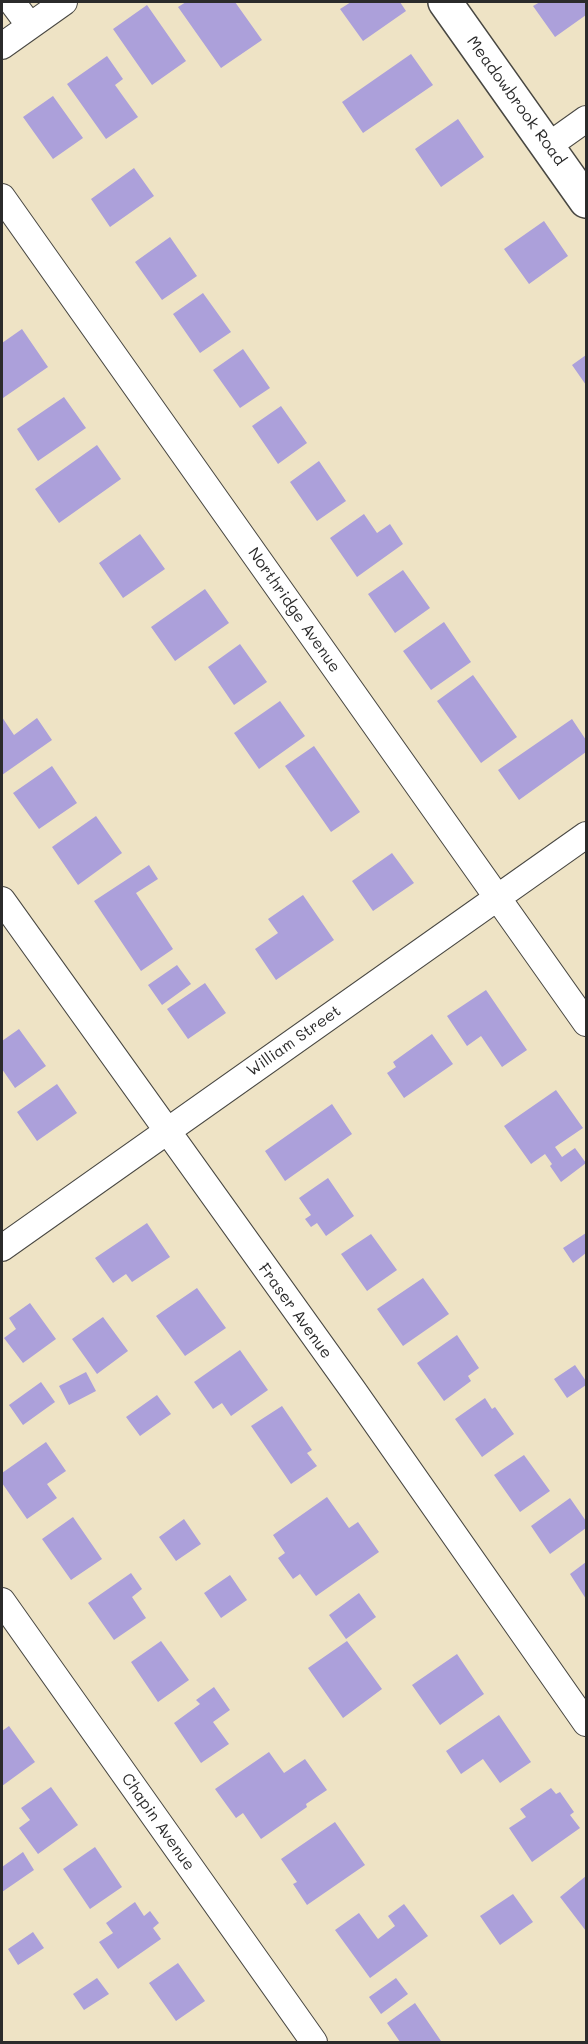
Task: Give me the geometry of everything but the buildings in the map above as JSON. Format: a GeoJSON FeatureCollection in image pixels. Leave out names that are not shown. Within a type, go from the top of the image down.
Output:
{"type":"FeatureCollection","features":[{"type":"Feature","properties":{"kind":"street"},"geometry":{"type":"LineString","coordinates":[[12,2],[30,26]]}},
{"type":"Feature","properties":{"kind":"street"},"geometry":{"type":"LineString","coordinates":[[2,46],[64,2]]}},
{"type":"Feature","properties":{"kind":"street","name":"Meadowbrook Road"},"geometry":{"type":"LineString","coordinates":[[445,2],[586,201]]}},
{"type":"Feature","properties":{"kind":"street"},"geometry":{"type":"LineString","coordinates":[[548,147],[586,119]]}},
{"type":"Feature","properties":{"kind":"street","name":"Northridge Avenue"},"geometry":{"type":"LineString","coordinates":[[2,197],[586,1023]]}},
{"type":"Feature","properties":{"kind":"street","name":"William Street"},"geometry":{"type":"LineString","coordinates":[[2,1248],[586,835]]}},
{"type":"Feature","properties":{"kind":"street","name":"Fraser Avenue"},"geometry":{"type":"LineString","coordinates":[[2,900],[353,1390],[586,1723]]}},
{"type":"Feature","properties":{"kind":"street","name":"Chapin Avenue"},"geometry":{"type":"LineString","coordinates":[[2,1600],[314,2043]]}}]}
